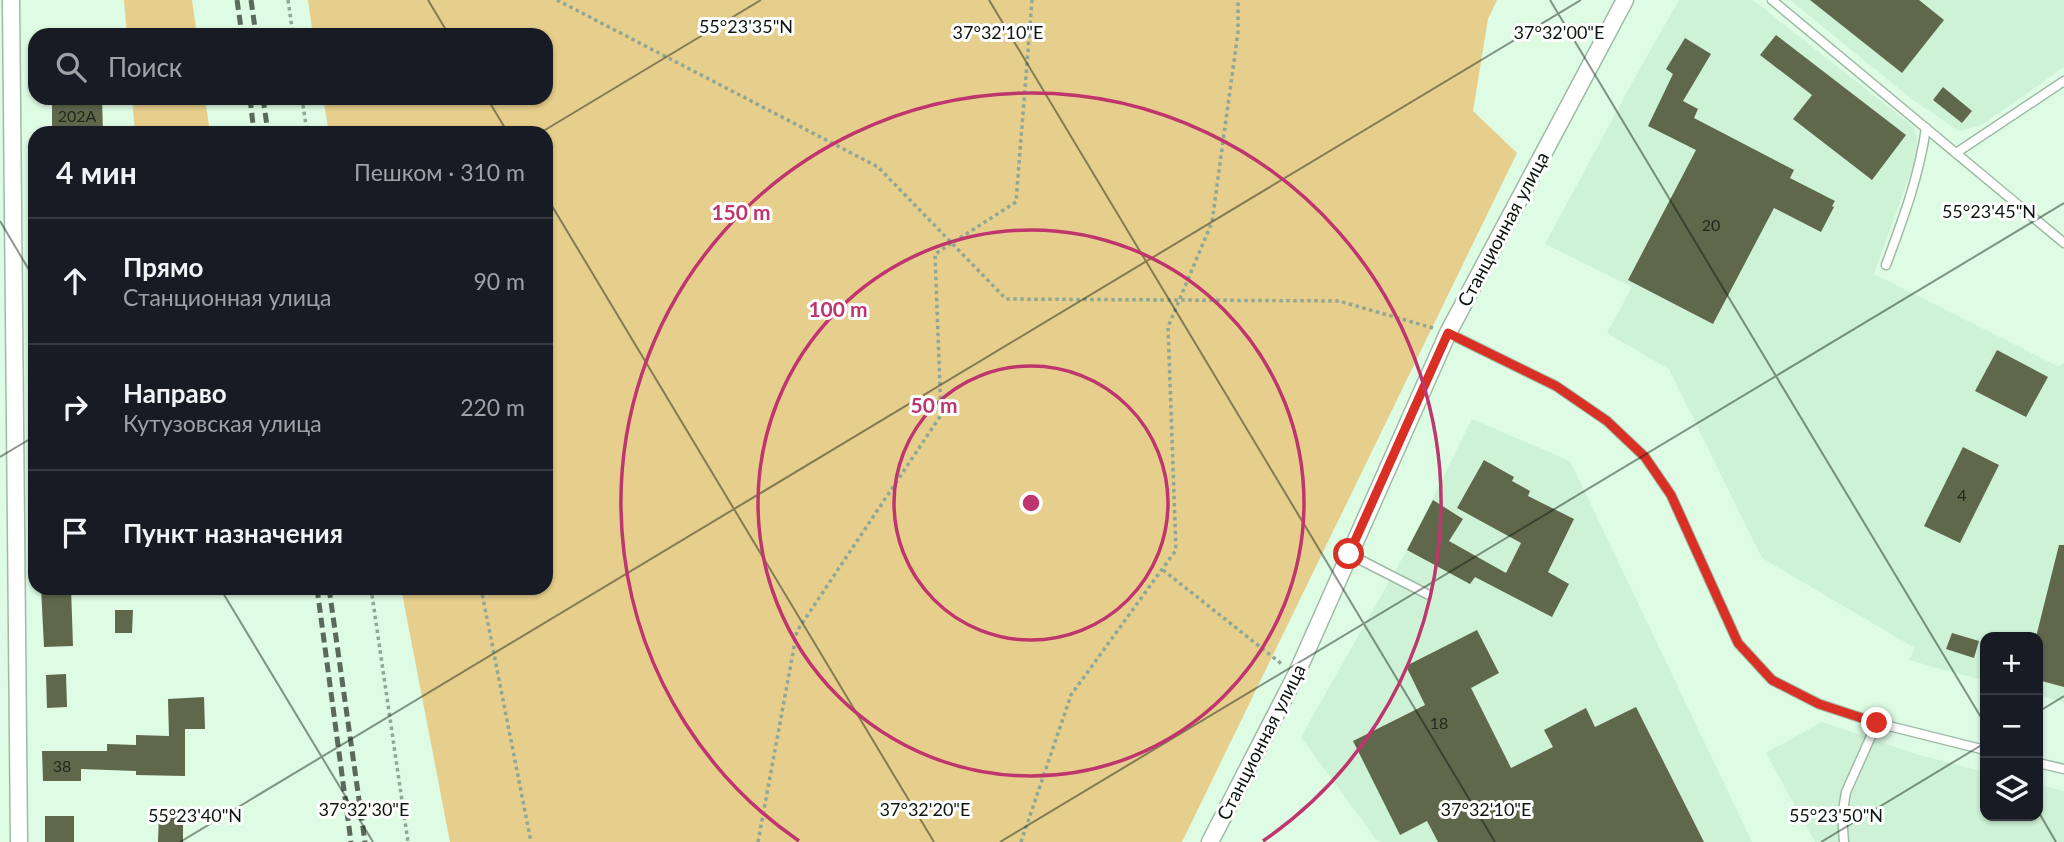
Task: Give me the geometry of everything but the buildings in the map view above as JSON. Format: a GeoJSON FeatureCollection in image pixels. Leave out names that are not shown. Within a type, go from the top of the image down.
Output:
{"type":"FeatureCollection","features":[{"type":"Feature","properties":{"kind":"street"},"geometry":{"type":"LineString","coordinates":[[11,0],[19,842]]}},
{"type":"Feature","properties":{"kind":"street","name":"Станционная улица"},"geometry":{"type":"LineString","coordinates":[[1210,842],[1296,674],[1448,333],[1625,0]]}},
{"type":"Feature","properties":{"kind":"lane"},"geometry":{"type":"LineString","coordinates":[[1772,0],[2064,243]]}},
{"type":"Feature","properties":{"kind":"lane"},"geometry":{"type":"LineString","coordinates":[[1956,153],[2064,81]]}},
{"type":"Feature","properties":{"kind":"lane"},"geometry":{"type":"LineString","coordinates":[[1886,265],[1921,163],[1926,128]]}},
{"type":"Feature","properties":{"kind":"lane"},"geometry":{"type":"LineString","coordinates":[[1448,333],[1556,386],[1607,421],[1645,457],[1671,495],[1738,643],[1772,680],[1819,704],[1877,723],[1980,749]]}},
{"type":"Feature","properties":{"kind":"lane"},"geometry":{"type":"LineString","coordinates":[[1349,554],[1427,594]]}},
{"type":"Feature","properties":{"kind":"lane"},"geometry":{"type":"LineString","coordinates":[[1844,842],[1842,816],[1846,792],[1877,723]]}},
{"type":"Feature","properties":{"kind":"lane"},"geometry":{"type":"LineString","coordinates":[[2043,764],[2064,769]]}},
{"type":"Feature","properties":{"kind":"path"},"geometry":{"type":"LineString","coordinates":[[288,0],[292,28]]}},
{"type":"Feature","properties":{"kind":"path"},"geometry":{"type":"LineString","coordinates":[[557,0],[878,167],[1006,299],[1339,301],[1448,333]]}},
{"type":"Feature","properties":{"kind":"path"},"geometry":{"type":"LineString","coordinates":[[758,842],[797,631],[941,415],[935,254],[1016,202],[1032,0]]}},
{"type":"Feature","properties":{"kind":"path"},"geometry":{"type":"LineString","coordinates":[[1021,842],[1071,695],[1176,550],[1168,327],[1212,222],[1238,32],[1238,0]]}},
{"type":"Feature","properties":{"kind":"path"},"geometry":{"type":"LineString","coordinates":[[303,105],[306,126]]}},
{"type":"Feature","properties":{"kind":"path"},"geometry":{"type":"LineString","coordinates":[[1162,569],[1296,674]]}},
{"type":"Feature","properties":{"kind":"path"},"geometry":{"type":"LineString","coordinates":[[372,595],[408,842]]}},
{"type":"Feature","properties":{"kind":"path"},"geometry":{"type":"LineString","coordinates":[[482,595],[531,842]]}},
{"type":"Feature","properties":{"kind":"shaded area"},"geometry":{"type":"Polygon","coordinates":[[[124,0],[192,0],[196,28],[126,28],[124,0]]]}},
{"type":"Feature","properties":{"kind":"shaded area"},"geometry":{"type":"Polygon","coordinates":[[[308,0],[1497,0],[1488,19],[1473,111],[1517,153],[1182,842],[450,842],[402,595],[553,595],[553,126],[328,126],[324,105],[553,105],[553,28],[312,28],[308,0]]]}},
{"type":"Feature","properties":{"kind":"shaded area"},"geometry":{"type":"Polygon","coordinates":[[[1679,0],[1753,0],[1914,127],[1919,149],[1874,274],[2059,367],[2064,362],[2064,702],[2043,696],[2043,632],[1980,632],[1980,680],[1909,660],[1915,648],[1762,558],[1669,369],[1607,333],[1632,287],[1545,244],[1679,0]]]}},
{"type":"Feature","properties":{"kind":"shaded area"},"geometry":{"type":"Polygon","coordinates":[[[1790,0],[2064,0],[2064,67],[1982,125],[1959,131],[1913,100],[1790,0]]]}},
{"type":"Feature","properties":{"kind":"shaded area"},"geometry":{"type":"Polygon","coordinates":[[[133,105],[206,105],[209,126],[134,126],[133,105]]]}},
{"type":"Feature","properties":{"kind":"shaded area"},"geometry":{"type":"Polygon","coordinates":[[[1472,419],[1570,461],[1752,842],[1382,842],[1376,839],[1301,737],[1407,550],[1472,419]]]}},
{"type":"Feature","properties":{"kind":"shaded area"},"geometry":{"type":"Polygon","coordinates":[[[1822,722],[1919,755],[1980,771],[1980,821],[2043,821],[2043,786],[2064,791],[2064,842],[1815,842],[1766,753],[1822,722]]]}},
{"type":"Feature","properties":{"kind":"railway"},"geometry":{"type":"LineString","coordinates":[[237,0],[241,28]]}},
{"type":"Feature","properties":{"kind":"railway"},"geometry":{"type":"LineString","coordinates":[[251,0],[255,28]]}},
{"type":"Feature","properties":{"kind":"railway"},"geometry":{"type":"LineString","coordinates":[[251,105],[253,126]]}},
{"type":"Feature","properties":{"kind":"railway"},"geometry":{"type":"LineString","coordinates":[[264,105],[267,126]]}},
{"type":"Feature","properties":{"kind":"railway"},"geometry":{"type":"LineString","coordinates":[[318,595],[351,842]]}},
{"type":"Feature","properties":{"kind":"railway"},"geometry":{"type":"LineString","coordinates":[[330,595],[365,842]]}},
{"type":"Feature","properties":{"kind":"route"},"geometry":{"type":"LineString","coordinates":[[1349,554],[1448,333],[1556,386],[1607,421],[1645,457],[1671,495],[1738,643],[1772,680],[1819,704],[1877,723]]}}]}
